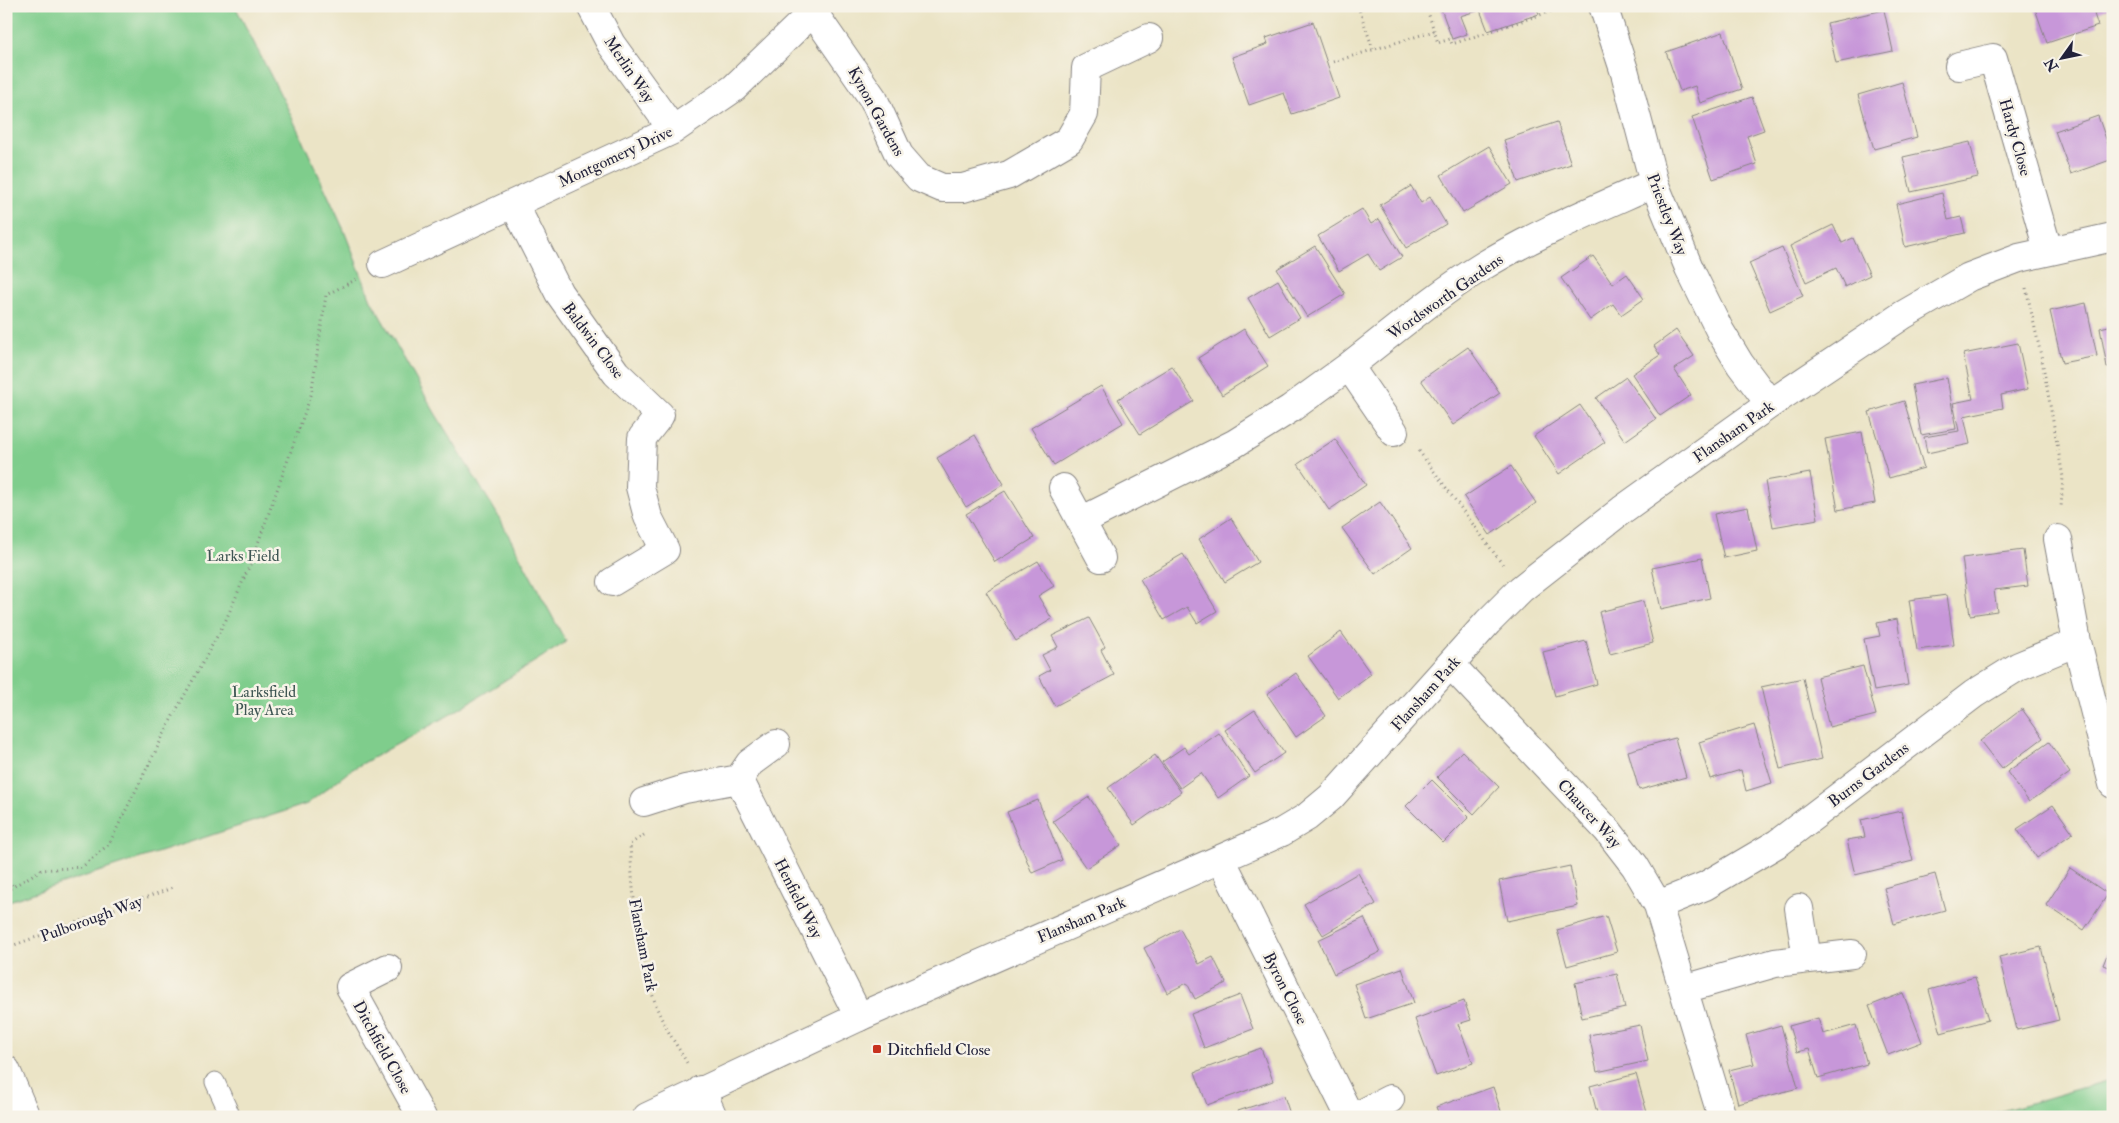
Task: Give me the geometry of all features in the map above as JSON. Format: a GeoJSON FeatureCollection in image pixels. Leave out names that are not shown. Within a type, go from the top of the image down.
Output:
{"type":"FeatureCollection","features":[{"type":"Feature","properties":{"kind":"street","name":"Merlin Way"},"geometry":{"type":"LineString","coordinates":[[591,6],[611,44],[673,130]]}},
{"type":"Feature","properties":{"kind":"street","name":"Priestley Way"},"geometry":{"type":"LineString","coordinates":[[1602,6],[1625,73],[1654,183],[1689,268],[1720,331],[1740,364],[1770,404]]}},
{"type":"Feature","properties":{"kind":"street","name":"Montgomery Drive"},"geometry":{"type":"LineString","coordinates":[[383,264],[673,130],[734,88],[816,9]]}},
{"type":"Feature","properties":{"kind":"street","name":"Kynon Gardens"},"geometry":{"type":"LineString","coordinates":[[816,9],[874,100],[899,155],[920,178],[942,188],[963,188],[1010,174],[1069,140],[1084,114],[1086,68],[1149,38]]}},
{"type":"Feature","properties":{"kind":"street","name":"Hardy Close"},"geometry":{"type":"LineString","coordinates":[[1959,66],[1992,58],[2048,250]]}},
{"type":"Feature","properties":{"kind":"street","name":"Wordsworth Gardens"},"geometry":{"type":"LineString","coordinates":[[1081,521],[1234,444],[1290,410],[1437,297],[1482,267],[1546,230],[1654,183]]}},
{"type":"Feature","properties":{"kind":"street","name":"Baldwin Close"},"geometry":{"type":"LineString","coordinates":[[514,204],[559,293],[616,372],[660,415],[642,438],[640,487],[648,517],[665,550],[612,582]]}},
{"type":"Feature","properties":{"kind":"street","name":"Flansham Park"},"geometry":{"type":"LineString","coordinates":[[647,1117],[858,1017],[1282,832],[1308,817],[1331,797],[1488,622],[1521,589],[1622,510],[1770,404],[1903,315],[1969,277],[2019,258],[2113,237]]}},
{"type":"Feature","properties":{"kind":"street"},"geometry":{"type":"LineString","coordinates":[[1349,366],[1394,432]]}},
{"type":"Feature","properties":{"kind":"street"},"geometry":{"type":"LineString","coordinates":[[1062,488],[1101,558]]}},
{"type":"Feature","properties":{"kind":"street"},"geometry":{"type":"LineString","coordinates":[[2058,539],[2077,642],[2113,784]]}},
{"type":"Feature","properties":{"kind":"street","name":"Burns Gardens"},"geometry":{"type":"LineString","coordinates":[[1658,905],[1706,886],[1778,843],[1974,694],[2019,666],[2077,642]]}},
{"type":"Feature","properties":{"kind":"street","name":"Chaucer Way"},"geometry":{"type":"LineString","coordinates":[[1451,665],[1608,831],[1635,866],[1658,905],[1722,1117]]}},
{"type":"Feature","properties":{"kind":"street"},"geometry":{"type":"LineString","coordinates":[[644,802],[685,789],[740,779],[750,763],[776,744]]}},
{"type":"Feature","properties":{"kind":"street","name":"Henfield Way"},"geometry":{"type":"LineString","coordinates":[[740,779],[858,1017]]}},
{"type":"Feature","properties":{"kind":"street","name":"Byron Close"},"geometry":{"type":"LineString","coordinates":[[1221,859],[1350,1117]]}},
{"type":"Feature","properties":{"kind":"street"},"geometry":{"type":"LineString","coordinates":[[1798,908],[1807,959]]}},
{"type":"Feature","properties":{"kind":"street"},"geometry":{"type":"LineString","coordinates":[[1684,990],[1774,963],[1852,954]]}},
{"type":"Feature","properties":{"kind":"street","name":"Ditchfield Close"},"geometry":{"type":"LineString","coordinates":[[388,968],[350,987],[422,1117]]}},
{"type":"Feature","properties":{"kind":"street"},"geometry":{"type":"LineString","coordinates":[[6,1070],[26,1117]]}},
{"type":"Feature","properties":{"kind":"street"},"geometry":{"type":"LineString","coordinates":[[701,1090],[713,1117]]}},
{"type":"Feature","properties":{"kind":"street"},"geometry":{"type":"LineString","coordinates":[[1355,1117],[1390,1099]]}},
{"type":"Feature","properties":{"kind":"lane"},"geometry":{"type":"LineString","coordinates":[[215,1082],[232,1117]]}},
{"type":"Feature","properties":{"kind":"path"},"geometry":{"type":"LineString","coordinates":[[1358,6],[1373,49]]}},
{"type":"Feature","properties":{"kind":"path"},"geometry":{"type":"LineString","coordinates":[[1426,6],[1438,43],[1450,39],[1452,44],[1567,6]]}},
{"type":"Feature","properties":{"kind":"path"},"geometry":{"type":"LineString","coordinates":[[1333,62],[1434,31]]}},
{"type":"Feature","properties":{"kind":"path"},"geometry":{"type":"LineString","coordinates":[[2019,258],[2042,360],[2063,477],[2058,539]]}},
{"type":"Feature","properties":{"kind":"path"},"geometry":{"type":"LineString","coordinates":[[6,891],[42,870],[82,867],[109,844],[173,716],[225,622],[252,560],[311,395],[326,295],[383,264]]}},
{"type":"Feature","properties":{"kind":"path"},"geometry":{"type":"LineString","coordinates":[[1394,432],[1407,435],[1521,589]]}},
{"type":"Feature","properties":{"kind":"path","name":"Flansham Park"},"geometry":{"type":"LineString","coordinates":[[644,802],[652,830],[630,844],[635,912],[643,958],[658,1009],[701,1090]]}},
{"type":"Feature","properties":{"kind":"path"},"geometry":{"type":"LineString","coordinates":[[6,876],[13,887]]}},
{"type":"Feature","properties":{"kind":"path","name":"Pulborough Way"},"geometry":{"type":"LineString","coordinates":[[6,948],[176,887]]}},
{"type":"Feature","properties":{"kind":"green space","name":"Larks Field"},"geometry":{"type":"Polygon","coordinates":[[[6,6],[235,6],[289,111],[343,228],[371,300],[435,413],[496,512],[566,642],[451,714],[351,770],[307,804],[6,902],[6,6]]]}},
{"type":"Feature","properties":{"kind":"green space"},"geometry":{"type":"Polygon","coordinates":[[[2113,1079],[2113,1117],[1981,1117],[2113,1079]]]}},
{"type":"Feature","properties":{"kind":"building"},"geometry":{"type":"Polygon","coordinates":[[[1440,6],[1536,6],[1539,14],[1488,31],[1480,10],[1460,16],[1467,34],[1452,39],[1440,6]]]}},
{"type":"Feature","properties":{"kind":"building"},"geometry":{"type":"Polygon","coordinates":[[[1894,6],[1912,6],[1912,7],[1895,11],[1894,6]]]}},
{"type":"Feature","properties":{"kind":"building"},"geometry":{"type":"Polygon","coordinates":[[[2034,6],[2113,7],[2094,14],[2098,26],[2047,43],[2034,6]]]}},
{"type":"Feature","properties":{"kind":"building"},"geometry":{"type":"Polygon","coordinates":[[[1884,10],[1893,51],[1836,63],[1827,23],[1884,10]]]}},
{"type":"Feature","properties":{"kind":"building"},"geometry":{"type":"Polygon","coordinates":[[[1313,22],[1339,98],[1292,114],[1284,93],[1249,105],[1232,57],[1268,44],[1266,38],[1313,22]]]}},
{"type":"Feature","properties":{"kind":"building"},"geometry":{"type":"Polygon","coordinates":[[[1723,32],[1742,89],[1700,103],[1695,86],[1680,91],[1666,52],[1723,32]]]}},
{"type":"Feature","properties":{"kind":"building"},"geometry":{"type":"Polygon","coordinates":[[[1902,82],[1917,137],[1874,149],[1858,95],[1902,82]]]}},
{"type":"Feature","properties":{"kind":"building"},"geometry":{"type":"Polygon","coordinates":[[[1752,97],[1764,130],[1747,136],[1757,164],[1713,179],[1692,117],[1752,97]]]}},
{"type":"Feature","properties":{"kind":"building"},"geometry":{"type":"Polygon","coordinates":[[[2098,116],[2113,159],[2071,174],[2055,131],[2098,116]]]}},
{"type":"Feature","properties":{"kind":"building"},"geometry":{"type":"Polygon","coordinates":[[[1557,122],[1571,164],[1518,182],[1504,140],[1557,122]]]}},
{"type":"Feature","properties":{"kind":"building"},"geometry":{"type":"Polygon","coordinates":[[[1970,142],[1978,177],[1911,192],[1903,157],[1970,142]]]}},
{"type":"Feature","properties":{"kind":"building"},"geometry":{"type":"Polygon","coordinates":[[[1489,146],[1512,184],[1463,213],[1441,175],[1489,146]]]}},
{"type":"Feature","properties":{"kind":"building"},"geometry":{"type":"Polygon","coordinates":[[[1411,186],[1421,203],[1430,197],[1446,224],[1406,248],[1380,205],[1411,186]]]}},
{"type":"Feature","properties":{"kind":"building"},"geometry":{"type":"Polygon","coordinates":[[[1942,193],[1948,220],[1961,217],[1965,233],[1905,247],[1896,204],[1942,193]]]}},
{"type":"Feature","properties":{"kind":"building"},"geometry":{"type":"Polygon","coordinates":[[[1362,209],[1371,224],[1379,219],[1402,257],[1379,271],[1368,254],[1339,271],[1318,236],[1362,209]]]}},
{"type":"Feature","properties":{"kind":"building"},"geometry":{"type":"Polygon","coordinates":[[[1833,225],[1842,243],[1853,238],[1870,275],[1845,287],[1836,268],[1806,282],[1790,246],[1833,225]]]}},
{"type":"Feature","properties":{"kind":"building"},"geometry":{"type":"Polygon","coordinates":[[[1315,246],[1345,294],[1307,317],[1277,269],[1315,246]]]}},
{"type":"Feature","properties":{"kind":"building"},"geometry":{"type":"Polygon","coordinates":[[[1782,248],[1803,296],[1770,311],[1749,263],[1782,248]]]}},
{"type":"Feature","properties":{"kind":"building"},"geometry":{"type":"Polygon","coordinates":[[[1593,256],[1613,284],[1627,274],[1644,299],[1621,315],[1613,304],[1590,320],[1561,278],[1593,256]]]}},
{"type":"Feature","properties":{"kind":"building"},"geometry":{"type":"Polygon","coordinates":[[[1278,280],[1300,318],[1270,336],[1248,298],[1278,280]]]}},
{"type":"Feature","properties":{"kind":"building"},"geometry":{"type":"Polygon","coordinates":[[[2086,303],[2097,356],[2062,363],[2050,311],[2086,303]]]}},
{"type":"Feature","properties":{"kind":"building"},"geometry":{"type":"Polygon","coordinates":[[[2113,325],[2113,366],[2107,367],[2100,328],[2113,325]]]}},
{"type":"Feature","properties":{"kind":"building"},"geometry":{"type":"Polygon","coordinates":[[[1244,329],[1268,366],[1222,395],[1198,358],[1244,329]]]}},
{"type":"Feature","properties":{"kind":"building"},"geometry":{"type":"Polygon","coordinates":[[[1676,330],[1694,356],[1674,369],[1691,395],[1660,416],[1632,374],[1660,355],[1654,346],[1676,330]]]}},
{"type":"Feature","properties":{"kind":"building"},"geometry":{"type":"Polygon","coordinates":[[[2018,343],[2028,389],[2001,395],[2003,408],[1964,416],[1970,444],[1927,453],[1924,437],[1959,431],[1953,403],[1973,399],[1963,354],[2018,343]]]}},
{"type":"Feature","properties":{"kind":"building"},"geometry":{"type":"Polygon","coordinates":[[[1468,347],[1500,393],[1453,425],[1421,380],[1468,347]]]}},
{"type":"Feature","properties":{"kind":"building"},"geometry":{"type":"Polygon","coordinates":[[[1172,366],[1194,401],[1140,434],[1118,399],[1172,366]]]}},
{"type":"Feature","properties":{"kind":"building"},"geometry":{"type":"Polygon","coordinates":[[[1626,377],[1656,419],[1625,441],[1596,398],[1626,377]]]}},
{"type":"Feature","properties":{"kind":"building"},"geometry":{"type":"Polygon","coordinates":[[[1947,378],[1956,429],[1921,435],[1912,385],[1947,378]]]}},
{"type":"Feature","properties":{"kind":"building"},"geometry":{"type":"Polygon","coordinates":[[[1101,386],[1123,423],[1054,465],[1031,428],[1101,386]]]}},
{"type":"Feature","properties":{"kind":"building"},"geometry":{"type":"Polygon","coordinates":[[[1904,401],[1924,468],[1889,478],[1869,412],[1904,401]]]}},
{"type":"Feature","properties":{"kind":"building"},"geometry":{"type":"Polygon","coordinates":[[[1580,405],[1605,442],[1559,474],[1534,436],[1580,405]]]}},
{"type":"Feature","properties":{"kind":"building"},"geometry":{"type":"Polygon","coordinates":[[[1862,432],[1875,503],[1838,510],[1825,439],[1862,432]]]}},
{"type":"Feature","properties":{"kind":"building"},"geometry":{"type":"Polygon","coordinates":[[[975,435],[1004,484],[966,507],[937,458],[975,435]]]}},
{"type":"Feature","properties":{"kind":"building"},"geometry":{"type":"Polygon","coordinates":[[[1335,439],[1366,485],[1329,510],[1298,464],[1335,439]]]}},
{"type":"Feature","properties":{"kind":"building"},"geometry":{"type":"Polygon","coordinates":[[[1511,466],[1536,503],[1490,535],[1464,497],[1511,466]]]}},
{"type":"Feature","properties":{"kind":"building"},"geometry":{"type":"Polygon","coordinates":[[[1810,473],[1818,519],[1773,527],[1765,481],[1810,473]]]}},
{"type":"Feature","properties":{"kind":"building"},"geometry":{"type":"Polygon","coordinates":[[[1005,491],[1034,538],[995,562],[966,514],[1005,491]]]}},
{"type":"Feature","properties":{"kind":"building"},"geometry":{"type":"Polygon","coordinates":[[[1380,502],[1412,548],[1375,574],[1342,528],[1380,502]]]}},
{"type":"Feature","properties":{"kind":"building"},"geometry":{"type":"Polygon","coordinates":[[[1748,507],[1757,551],[1724,558],[1714,514],[1748,507]]]}},
{"type":"Feature","properties":{"kind":"building"},"geometry":{"type":"Polygon","coordinates":[[[1231,518],[1258,562],[1225,582],[1199,539],[1231,518]]]}},
{"type":"Feature","properties":{"kind":"building"},"geometry":{"type":"Polygon","coordinates":[[[2023,550],[2028,586],[1994,590],[1997,611],[1970,615],[1962,558],[2023,550]]]}},
{"type":"Feature","properties":{"kind":"building"},"geometry":{"type":"Polygon","coordinates":[[[1183,554],[1217,611],[1197,623],[1187,607],[1164,620],[1140,579],[1183,554]]]}},
{"type":"Feature","properties":{"kind":"building"},"geometry":{"type":"Polygon","coordinates":[[[1702,558],[1710,598],[1661,609],[1652,568],[1702,558]]]}},
{"type":"Feature","properties":{"kind":"building"},"geometry":{"type":"Polygon","coordinates":[[[1038,561],[1054,586],[1038,596],[1052,619],[1016,641],[986,592],[1038,561]]]}},
{"type":"Feature","properties":{"kind":"building"},"geometry":{"type":"Polygon","coordinates":[[[1947,595],[1954,645],[1917,650],[1909,600],[1947,595]]]}},
{"type":"Feature","properties":{"kind":"building"},"geometry":{"type":"Polygon","coordinates":[[[1643,601],[1653,643],[1610,654],[1599,612],[1643,601]]]}},
{"type":"Feature","properties":{"kind":"building"},"geometry":{"type":"Polygon","coordinates":[[[1089,618],[1105,647],[1101,650],[1114,675],[1055,706],[1039,676],[1050,670],[1042,655],[1058,647],[1052,636],[1089,618]]]}},
{"type":"Feature","properties":{"kind":"building"},"geometry":{"type":"Polygon","coordinates":[[[1897,619],[1908,685],[1874,691],[1864,639],[1880,636],[1877,623],[1897,619]]]}},
{"type":"Feature","properties":{"kind":"building"},"geometry":{"type":"Polygon","coordinates":[[[1341,632],[1371,674],[1338,698],[1308,656],[1341,632]]]}},
{"type":"Feature","properties":{"kind":"building"},"geometry":{"type":"Polygon","coordinates":[[[1586,641],[1597,684],[1555,696],[1543,652],[1586,641]]]}},
{"type":"Feature","properties":{"kind":"building"},"geometry":{"type":"Polygon","coordinates":[[[1863,666],[1876,715],[1829,727],[1817,677],[1863,666]]]}},
{"type":"Feature","properties":{"kind":"building"},"geometry":{"type":"Polygon","coordinates":[[[1296,673],[1326,716],[1296,737],[1267,694],[1296,673]]]}},
{"type":"Feature","properties":{"kind":"building"},"geometry":{"type":"Polygon","coordinates":[[[1803,678],[1822,759],[1780,769],[1761,687],[1803,678]]]}},
{"type":"Feature","properties":{"kind":"building"},"geometry":{"type":"Polygon","coordinates":[[[2022,709],[2043,738],[2002,769],[1980,741],[2022,709]]]}},
{"type":"Feature","properties":{"kind":"building"},"geometry":{"type":"Polygon","coordinates":[[[1255,710],[1284,753],[1255,773],[1225,730],[1255,710]]]}},
{"type":"Feature","properties":{"kind":"building"},"geometry":{"type":"Polygon","coordinates":[[[1754,725],[1772,783],[1746,791],[1741,770],[1710,779],[1699,742],[1754,725]]]}},
{"type":"Feature","properties":{"kind":"building"},"geometry":{"type":"Polygon","coordinates":[[[1219,733],[1249,776],[1218,798],[1201,773],[1180,788],[1162,762],[1184,747],[1189,754],[1219,733]]]}},
{"type":"Feature","properties":{"kind":"building"},"geometry":{"type":"Polygon","coordinates":[[[1675,738],[1686,777],[1639,790],[1628,751],[1675,738]]]}},
{"type":"Feature","properties":{"kind":"building"},"geometry":{"type":"Polygon","coordinates":[[[2049,742],[2070,773],[2029,802],[2007,772],[2049,742]]]}},
{"type":"Feature","properties":{"kind":"building"},"geometry":{"type":"Polygon","coordinates":[[[1462,751],[1499,787],[1474,814],[1437,777],[1462,751]]]}},
{"type":"Feature","properties":{"kind":"building"},"geometry":{"type":"Polygon","coordinates":[[[1155,755],[1181,792],[1134,825],[1108,788],[1155,755]]]}},
{"type":"Feature","properties":{"kind":"building"},"geometry":{"type":"Polygon","coordinates":[[[1432,780],[1469,817],[1443,843],[1406,806],[1432,780]]]}},
{"type":"Feature","properties":{"kind":"building"},"geometry":{"type":"Polygon","coordinates":[[[1089,797],[1121,845],[1086,868],[1053,821],[1089,797]]]}},
{"type":"Feature","properties":{"kind":"building"},"geometry":{"type":"Polygon","coordinates":[[[1038,800],[1062,860],[1032,873],[1007,812],[1038,800]]]}},
{"type":"Feature","properties":{"kind":"building"},"geometry":{"type":"Polygon","coordinates":[[[2053,805],[2073,833],[2037,858],[2017,829],[2053,805]]]}},
{"type":"Feature","properties":{"kind":"building"},"geometry":{"type":"Polygon","coordinates":[[[1901,811],[1913,861],[1855,875],[1847,840],[1865,837],[1861,820],[1901,811]]]}},
{"type":"Feature","properties":{"kind":"building"},"geometry":{"type":"Polygon","coordinates":[[[1570,866],[1578,906],[1507,921],[1499,881],[1570,866]]]}},
{"type":"Feature","properties":{"kind":"building"},"geometry":{"type":"Polygon","coordinates":[[[2070,868],[2108,894],[2084,930],[2046,905],[2070,868]]]}},
{"type":"Feature","properties":{"kind":"building"},"geometry":{"type":"Polygon","coordinates":[[[1358,873],[1376,904],[1323,935],[1304,904],[1358,873]]]}},
{"type":"Feature","properties":{"kind":"building"},"geometry":{"type":"Polygon","coordinates":[[[1935,874],[1945,910],[1894,924],[1884,888],[1935,874]]]}},
{"type":"Feature","properties":{"kind":"building"},"geometry":{"type":"Polygon","coordinates":[[[1606,916],[1617,952],[1567,966],[1557,930],[1606,916]]]}},
{"type":"Feature","properties":{"kind":"building"},"geometry":{"type":"Polygon","coordinates":[[[1364,918],[1380,952],[1334,974],[1318,940],[1364,918]]]}},
{"type":"Feature","properties":{"kind":"building"},"geometry":{"type":"Polygon","coordinates":[[[1180,929],[1199,964],[1213,957],[1226,983],[1195,999],[1187,983],[1167,993],[1144,948],[1180,929]]]}},
{"type":"Feature","properties":{"kind":"building"},"geometry":{"type":"Polygon","coordinates":[[[2113,940],[2113,969],[2103,965],[2113,940]]]}},
{"type":"Feature","properties":{"kind":"building"},"geometry":{"type":"Polygon","coordinates":[[[2041,947],[2059,1020],[2017,1030],[1999,957],[2041,947]]]}},
{"type":"Feature","properties":{"kind":"building"},"geometry":{"type":"Polygon","coordinates":[[[1402,968],[1414,1003],[1366,1019],[1354,984],[1402,968]]]}},
{"type":"Feature","properties":{"kind":"building"},"geometry":{"type":"Polygon","coordinates":[[[1617,974],[1625,1008],[1582,1018],[1575,983],[1617,974]]]}},
{"type":"Feature","properties":{"kind":"building"},"geometry":{"type":"Polygon","coordinates":[[[1975,977],[1988,1020],[1941,1033],[1929,990],[1975,977]]]}},
{"type":"Feature","properties":{"kind":"building"},"geometry":{"type":"Polygon","coordinates":[[[1903,993],[1922,1042],[1888,1055],[1869,1006],[1903,993]]]}},
{"type":"Feature","properties":{"kind":"building"},"geometry":{"type":"Polygon","coordinates":[[[1240,995],[1253,1029],[1204,1048],[1191,1014],[1240,995]]]}},
{"type":"Feature","properties":{"kind":"building"},"geometry":{"type":"Polygon","coordinates":[[[1464,1001],[1471,1020],[1458,1024],[1473,1063],[1436,1076],[1415,1019],[1464,1001]]]}},
{"type":"Feature","properties":{"kind":"building"},"geometry":{"type":"Polygon","coordinates":[[[1818,1018],[1823,1034],[1856,1025],[1867,1064],[1818,1078],[1809,1049],[1797,1052],[1789,1026],[1818,1018]]]}},
{"type":"Feature","properties":{"kind":"building"},"geometry":{"type":"Polygon","coordinates":[[[1640,1025],[1648,1061],[1597,1072],[1589,1035],[1640,1025]]]}},
{"type":"Feature","properties":{"kind":"building"},"geometry":{"type":"Polygon","coordinates":[[[1781,1025],[1798,1088],[1738,1104],[1729,1070],[1754,1064],[1746,1035],[1781,1025]]]}},
{"type":"Feature","properties":{"kind":"building"},"geometry":{"type":"Polygon","coordinates":[[[1261,1048],[1273,1081],[1207,1105],[1195,1072],[1261,1048]]]}},
{"type":"Feature","properties":{"kind":"building"},"geometry":{"type":"Polygon","coordinates":[[[1636,1074],[1648,1116],[1598,1117],[1590,1086],[1636,1074]]]}},
{"type":"Feature","properties":{"kind":"building"},"geometry":{"type":"Polygon","coordinates":[[[1493,1087],[1503,1117],[1440,1117],[1436,1107],[1493,1087]]]}},
{"type":"Feature","properties":{"kind":"building"},"geometry":{"type":"Polygon","coordinates":[[[1284,1096],[1291,1117],[1240,1117],[1238,1111],[1284,1096]]]}},
{"type":"Feature","properties":{"kind":"place","name":"Ditchfield Close"},"geometry":{"type":"Point","coordinates":[877,1049]}},
{"type":"Feature","properties":{"kind":"park label","name":"Larksfield Play Area"},"geometry":{"type":"Point","coordinates":[264,700]}}]}
